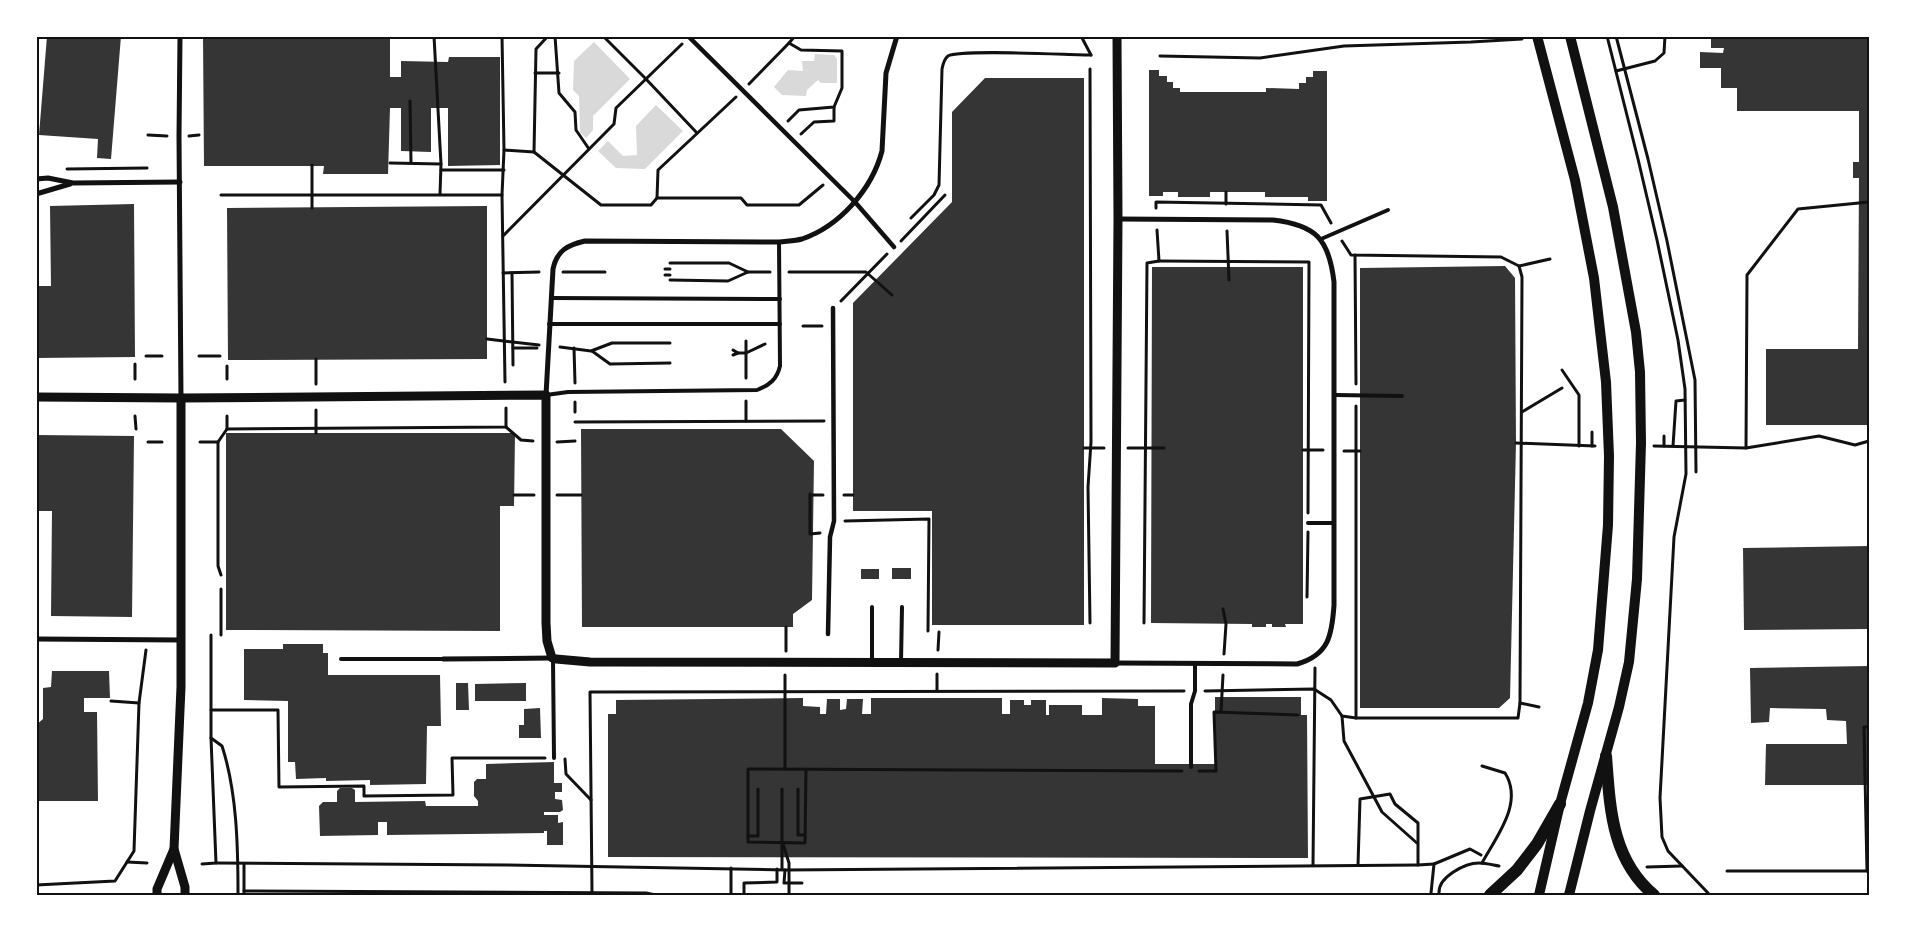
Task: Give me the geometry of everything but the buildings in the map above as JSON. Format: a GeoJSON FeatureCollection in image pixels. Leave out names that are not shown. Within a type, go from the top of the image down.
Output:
{"type":"FeatureCollection","features":[{"type":"Feature","properties":{"kind":"main road"},"geometry":{"type":"LineString","coordinates":[[1537,36],[1575,180],[1594,278],[1606,382],[1609,456],[1608,525],[1598,650],[1588,703],[1560,804],[1539,895]]}},
{"type":"Feature","properties":{"kind":"main road"},"geometry":{"type":"LineString","coordinates":[[1569,895],[1629,662],[1637,579],[1640,520],[1640,372],[1636,332],[1613,207],[1570,36]]}},
{"type":"Feature","properties":{"kind":"main road"},"geometry":{"type":"LineString","coordinates":[[1606,756],[1612,823],[1624,858],[1646,888],[1654,895]]}},
{"type":"Feature","properties":{"kind":"main road"},"geometry":{"type":"LineString","coordinates":[[1490,895],[1517,870],[1537,844],[1560,804]]}},
{"type":"Feature","properties":{"kind":"street"},"geometry":{"type":"LineString","coordinates":[[180,36],[181,640],[174,849],[185,887],[185,895]]}},
{"type":"Feature","properties":{"kind":"street"},"geometry":{"type":"LineString","coordinates":[[552,658],[547,641],[546,623],[546,395],[553,268],[556,257],[564,248],[585,241],[779,242],[801,240],[835,221],[866,187],[880,157],[886,74],[897,36]]}},
{"type":"Feature","properties":{"kind":"street"},"geometry":{"type":"LineString","coordinates":[[1115,663],[1118,219],[1117,36]]}},
{"type":"Feature","properties":{"kind":"street"},"geometry":{"type":"LineString","coordinates":[[689,37],[854,202],[894,247]]}},
{"type":"Feature","properties":{"kind":"street"},"geometry":{"type":"LineString","coordinates":[[36,178],[48,178],[73,183],[180,182]]}},
{"type":"Feature","properties":{"kind":"street"},"geometry":{"type":"LineString","coordinates":[[36,194],[73,183]]}},
{"type":"Feature","properties":{"kind":"street"},"geometry":{"type":"LineString","coordinates":[[443,659],[552,658],[562,661],[590,662],[1284,665],[1297,664],[1315,656],[1328,642],[1333,623],[1334,282],[1332,265],[1321,239],[1310,229],[1294,222],[1273,220],[1118,219]]}},
{"type":"Feature","properties":{"kind":"street"},"geometry":{"type":"LineString","coordinates":[[828,634],[830,537],[834,521],[833,308]]}},
{"type":"Feature","properties":{"kind":"street"},"geometry":{"type":"LineString","coordinates":[[36,397],[181,398],[546,395]]}},
{"type":"Feature","properties":{"kind":"street"},"geometry":{"type":"LineString","coordinates":[[36,639],[181,640]]}},
{"type":"Feature","properties":{"kind":"street"},"geometry":{"type":"LineString","coordinates":[[157,895],[157,889],[174,849]]}},
{"type":"Feature","properties":{"kind":"lane"},"geometry":{"type":"LineString","coordinates":[[1321,239],[1388,210]]}},
{"type":"Feature","properties":{"kind":"lane"},"geometry":{"type":"LineString","coordinates":[[546,395],[568,392],[757,390],[772,383],[779,372],[779,242]]}},
{"type":"Feature","properties":{"kind":"lane"},"geometry":{"type":"LineString","coordinates":[[551,298],[780,299]]}},
{"type":"Feature","properties":{"kind":"lane"},"geometry":{"type":"LineString","coordinates":[[549,324],[780,324]]}},
{"type":"Feature","properties":{"kind":"lane"},"geometry":{"type":"LineString","coordinates":[[1335,395],[1402,396]]}},
{"type":"Feature","properties":{"kind":"lane"},"geometry":{"type":"LineString","coordinates":[[1308,523],[1334,523]]}},
{"type":"Feature","properties":{"kind":"lane"},"geometry":{"type":"LineString","coordinates":[[901,663],[902,606]]}},
{"type":"Feature","properties":{"kind":"lane"},"geometry":{"type":"LineString","coordinates":[[872,608],[872,663]]}},
{"type":"Feature","properties":{"kind":"lane"},"geometry":{"type":"LineString","coordinates":[[552,658],[554,758]]}},
{"type":"Feature","properties":{"kind":"lane"},"geometry":{"type":"LineString","coordinates":[[342,659],[443,659]]}},
{"type":"Feature","properties":{"kind":"lane"},"geometry":{"type":"LineString","coordinates":[[1190,767],[1191,704],[1195,691],[1195,664]]}},
{"type":"Feature","properties":{"kind":"path"},"geometry":{"type":"LineString","coordinates":[[434,36],[441,164],[440,194]]}},
{"type":"Feature","properties":{"kind":"path"},"geometry":{"type":"LineString","coordinates":[[227,429],[506,427],[506,395],[503,365],[502,195],[504,150],[502,36]]}},
{"type":"Feature","properties":{"kind":"path"},"geometry":{"type":"LineString","coordinates":[[534,152],[536,49],[548,36]]}},
{"type":"Feature","properties":{"kind":"path"},"geometry":{"type":"LineString","coordinates":[[555,36],[559,93],[575,112],[576,130],[589,149]]}},
{"type":"Feature","properties":{"kind":"path"},"geometry":{"type":"LineString","coordinates":[[603,36],[697,133]]}},
{"type":"Feature","properties":{"kind":"path"},"geometry":{"type":"LineString","coordinates":[[504,150],[534,152],[600,205],[651,205],[657,198],[658,170],[742,90],[795,36]]}},
{"type":"Feature","properties":{"kind":"path"},"geometry":{"type":"LineString","coordinates":[[911,218],[934,195],[938,185],[942,69],[944,60],[948,56],[969,53],[1091,55],[1081,36]]}},
{"type":"Feature","properties":{"kind":"path"},"geometry":{"type":"LineString","coordinates":[[1607,36],[1657,240],[1678,340],[1685,400],[1686,474],[1674,537],[1660,798],[1662,837],[1668,851],[1708,894]]}},
{"type":"Feature","properties":{"kind":"path"},"geometry":{"type":"LineString","coordinates":[[1616,36],[1663,223],[1695,380],[1696,472]]}},
{"type":"Feature","properties":{"kind":"path"},"geometry":{"type":"LineString","coordinates":[[1616,71],[1655,61],[1664,53],[1665,36]]}},
{"type":"Feature","properties":{"kind":"path"},"geometry":{"type":"LineString","coordinates":[[502,236],[614,124],[616,108],[689,37]]}},
{"type":"Feature","properties":{"kind":"path"},"geometry":{"type":"LineString","coordinates":[[1160,56],[1260,58],[1344,46],[1471,42],[1493,38],[1522,39]]}},
{"type":"Feature","properties":{"kind":"path"},"geometry":{"type":"LineString","coordinates":[[789,43],[801,50],[842,51],[842,88],[834,107],[834,121],[814,122],[793,141]]}},
{"type":"Feature","properties":{"kind":"path"},"geometry":{"type":"LineString","coordinates":[[1090,69],[1091,442],[1088,487],[1090,623]]}},
{"type":"Feature","properties":{"kind":"path"},"geometry":{"type":"LineString","coordinates":[[535,73],[559,73]]}},
{"type":"Feature","properties":{"kind":"path"},"geometry":{"type":"LineString","coordinates":[[410,101],[411,163]]}},
{"type":"Feature","properties":{"kind":"path"},"geometry":{"type":"LineString","coordinates":[[780,128],[799,110],[834,107]]}},
{"type":"Feature","properties":{"kind":"path"},"geometry":{"type":"LineString","coordinates":[[390,163],[441,164]]}},
{"type":"Feature","properties":{"kind":"path"},"geometry":{"type":"LineString","coordinates":[[312,165],[312,208]]}},
{"type":"Feature","properties":{"kind":"path"},"geometry":{"type":"LineString","coordinates":[[64,168],[147,168]]}},
{"type":"Feature","properties":{"kind":"path"},"geometry":{"type":"LineString","coordinates":[[441,170],[504,170]]}},
{"type":"Feature","properties":{"kind":"path"},"geometry":{"type":"LineString","coordinates":[[657,198],[741,198],[747,205],[798,205],[831,179]]}},
{"type":"Feature","properties":{"kind":"path"},"geometry":{"type":"LineString","coordinates":[[221,196],[502,195]]}},
{"type":"Feature","properties":{"kind":"path"},"geometry":{"type":"LineString","coordinates":[[1158,261],[1156,202],[1321,205],[1336,233],[1351,255],[1501,257],[1519,266],[1550,259]]}},
{"type":"Feature","properties":{"kind":"path"},"geometry":{"type":"LineString","coordinates":[[1869,202],[1798,209],[1747,275],[1746,448],[1819,436],[1855,445],[1869,441]]}},
{"type":"Feature","properties":{"kind":"path"},"geometry":{"type":"LineString","coordinates":[[1355,255],[1356,718]]}},
{"type":"Feature","properties":{"kind":"path"},"geometry":{"type":"LineString","coordinates":[[1144,623],[1147,263],[1158,261],[1309,262],[1307,597]]}},
{"type":"Feature","properties":{"kind":"path"},"geometry":{"type":"LineString","coordinates":[[670,263],[729,263],[748,272]]}},
{"type":"Feature","properties":{"kind":"path"},"geometry":{"type":"LineString","coordinates":[[1342,716],[1356,718],[1518,718],[1520,703],[1522,412],[1522,277],[1519,266]]}},
{"type":"Feature","properties":{"kind":"path"},"geometry":{"type":"LineString","coordinates":[[1229,267],[1229,280]]}},
{"type":"Feature","properties":{"kind":"path"},"geometry":{"type":"LineString","coordinates":[[665,269],[670,269]]}},
{"type":"Feature","properties":{"kind":"path"},"geometry":{"type":"LineString","coordinates":[[503,273],[539,272]]}},
{"type":"Feature","properties":{"kind":"path"},"geometry":{"type":"LineString","coordinates":[[564,272],[606,272]]}},
{"type":"Feature","properties":{"kind":"path"},"geometry":{"type":"LineString","coordinates":[[512,273],[513,365]]}},
{"type":"Feature","properties":{"kind":"path"},"geometry":{"type":"LineString","coordinates":[[665,275],[670,275]]}},
{"type":"Feature","properties":{"kind":"path"},"geometry":{"type":"LineString","coordinates":[[803,326],[833,326]]}},
{"type":"Feature","properties":{"kind":"path"},"geometry":{"type":"LineString","coordinates":[[487,339],[544,345]]}},
{"type":"Feature","properties":{"kind":"path"},"geometry":{"type":"LineString","coordinates":[[746,341],[746,378]]}},
{"type":"Feature","properties":{"kind":"path"},"geometry":{"type":"LineString","coordinates":[[592,351],[612,343],[670,343]]}},
{"type":"Feature","properties":{"kind":"path"},"geometry":{"type":"LineString","coordinates":[[733,355],[746,353],[765,344]]}},
{"type":"Feature","properties":{"kind":"path"},"geometry":{"type":"LineString","coordinates":[[554,346],[592,351],[610,364],[670,364]]}},
{"type":"Feature","properties":{"kind":"path"},"geometry":{"type":"LineString","coordinates":[[513,348],[534,348]]}},
{"type":"Feature","properties":{"kind":"path"},"geometry":{"type":"LineString","coordinates":[[561,348],[574,348],[575,375]]}},
{"type":"Feature","properties":{"kind":"path"},"geometry":{"type":"LineString","coordinates":[[733,350],[738,353]]}},
{"type":"Feature","properties":{"kind":"path"},"geometry":{"type":"LineString","coordinates":[[146,356],[162,356]]}},
{"type":"Feature","properties":{"kind":"path"},"geometry":{"type":"LineString","coordinates":[[199,356],[220,356]]}},
{"type":"Feature","properties":{"kind":"path"},"geometry":{"type":"LineString","coordinates":[[316,359],[316,370]]}},
{"type":"Feature","properties":{"kind":"path"},"geometry":{"type":"LineString","coordinates":[[135,364],[135,379]]}},
{"type":"Feature","properties":{"kind":"path"},"geometry":{"type":"LineString","coordinates":[[227,366],[227,379]]}},
{"type":"Feature","properties":{"kind":"path"},"geometry":{"type":"LineString","coordinates":[[1562,370],[1578,395],[1579,446]]}},
{"type":"Feature","properties":{"kind":"path"},"geometry":{"type":"LineString","coordinates":[[1522,412],[1562,388]]}},
{"type":"Feature","properties":{"kind":"path"},"geometry":{"type":"LineString","coordinates":[[1673,446],[1676,400],[1685,400]]}},
{"type":"Feature","properties":{"kind":"path"},"geometry":{"type":"LineString","coordinates":[[746,401],[746,421]]}},
{"type":"Feature","properties":{"kind":"path"},"geometry":{"type":"LineString","coordinates":[[135,416],[136,430]]}},
{"type":"Feature","properties":{"kind":"path"},"geometry":{"type":"LineString","coordinates":[[221,575],[218,566],[218,442],[227,429],[227,416]]}},
{"type":"Feature","properties":{"kind":"path"},"geometry":{"type":"LineString","coordinates":[[575,422],[834,421]]}},
{"type":"Feature","properties":{"kind":"path"},"geometry":{"type":"LineString","coordinates":[[316,423],[316,433]]}},
{"type":"Feature","properties":{"kind":"path"},"geometry":{"type":"LineString","coordinates":[[1592,432],[1592,446]]}},
{"type":"Feature","properties":{"kind":"path"},"geometry":{"type":"LineString","coordinates":[[1664,436],[1664,446]]}},
{"type":"Feature","properties":{"kind":"path"},"geometry":{"type":"LineString","coordinates":[[148,442],[162,442]]}},
{"type":"Feature","properties":{"kind":"path"},"geometry":{"type":"LineString","coordinates":[[200,442],[218,442]]}},
{"type":"Feature","properties":{"kind":"path"},"geometry":{"type":"LineString","coordinates":[[1152,448],[1164,448]]}},
{"type":"Feature","properties":{"kind":"path"},"geometry":{"type":"LineString","coordinates":[[810,494],[810,534],[813,534]]}},
{"type":"Feature","properties":{"kind":"path"},"geometry":{"type":"LineString","coordinates":[[834,521],[929,519],[928,632]]}},
{"type":"Feature","properties":{"kind":"path"},"geometry":{"type":"LineString","coordinates":[[221,589],[221,634]]}},
{"type":"Feature","properties":{"kind":"path"},"geometry":{"type":"LineString","coordinates":[[1223,609],[1226,624]]}},
{"type":"Feature","properties":{"kind":"path"},"geometry":{"type":"LineString","coordinates":[[210,634],[210,738],[216,863]]}},
{"type":"Feature","properties":{"kind":"path"},"geometry":{"type":"LineString","coordinates":[[36,885],[115,881],[134,851],[139,703],[147,640]]}},
{"type":"Feature","properties":{"kind":"path"},"geometry":{"type":"LineString","coordinates":[[1313,864],[1315,656]]}},
{"type":"Feature","properties":{"kind":"path"},"geometry":{"type":"LineString","coordinates":[[592,892],[590,692],[1195,691],[1314,689],[1331,700],[1342,716],[1344,741],[1382,812],[1418,844]]}},
{"type":"Feature","properties":{"kind":"path"},"geometry":{"type":"LineString","coordinates":[[1221,695],[1221,712]]}},
{"type":"Feature","properties":{"kind":"path"},"geometry":{"type":"LineString","coordinates":[[785,701],[785,769]]}},
{"type":"Feature","properties":{"kind":"path"},"geometry":{"type":"LineString","coordinates":[[111,702],[139,703]]}},
{"type":"Feature","properties":{"kind":"path"},"geometry":{"type":"LineString","coordinates":[[1520,703],[1539,707]]}},
{"type":"Feature","properties":{"kind":"path"},"geometry":{"type":"LineString","coordinates":[[210,710],[278,710],[279,787],[364,786],[364,796],[453,796],[452,758],[565,758],[566,774],[592,800]]}},
{"type":"Feature","properties":{"kind":"path"},"geometry":{"type":"LineString","coordinates":[[1196,771],[1216,772],[1214,712],[1298,715]]}},
{"type":"Feature","properties":{"kind":"path"},"geometry":{"type":"LineString","coordinates":[[1727,871],[1868,871],[1864,727],[1869,727]]}},
{"type":"Feature","properties":{"kind":"path"},"geometry":{"type":"LineString","coordinates":[[210,738],[222,746],[225,756],[238,839],[238,894]]}},
{"type":"Feature","properties":{"kind":"path"},"geometry":{"type":"LineString","coordinates":[[1482,766],[1505,773],[1511,782],[1512,790],[1511,809],[1482,863]]}},
{"type":"Feature","properties":{"kind":"path"},"geometry":{"type":"LineString","coordinates":[[806,770],[805,843],[748,842],[748,769],[1187,771]]}},
{"type":"Feature","properties":{"kind":"path"},"geometry":{"type":"LineString","coordinates":[[748,836],[758,836],[758,789]]}},
{"type":"Feature","properties":{"kind":"path"},"geometry":{"type":"LineString","coordinates":[[782,789],[781,870],[784,882],[802,883],[789,882]]}},
{"type":"Feature","properties":{"kind":"path"},"geometry":{"type":"LineString","coordinates":[[798,789],[798,835],[805,835]]}},
{"type":"Feature","properties":{"kind":"path"},"geometry":{"type":"LineString","coordinates":[[1358,864],[1360,798],[1390,794],[1395,804],[1418,823],[1418,864]]}},
{"type":"Feature","properties":{"kind":"path"},"geometry":{"type":"LineString","coordinates":[[783,843],[790,863],[789,895]]}},
{"type":"Feature","properties":{"kind":"path"},"geometry":{"type":"LineString","coordinates":[[202,864],[781,870],[1434,864],[1470,849],[1481,855]]}},
{"type":"Feature","properties":{"kind":"path"},"geometry":{"type":"LineString","coordinates":[[127,862],[147,863]]}},
{"type":"Feature","properties":{"kind":"path"},"geometry":{"type":"LineString","coordinates":[[1438,894],[1438,886],[1445,877],[1462,868],[1479,863],[1505,867]]}},
{"type":"Feature","properties":{"kind":"path"},"geometry":{"type":"LineString","coordinates":[[244,864],[244,893],[646,892],[656,895]]}},
{"type":"Feature","properties":{"kind":"path"},"geometry":{"type":"LineString","coordinates":[[1431,893],[1434,864]]}},
{"type":"Feature","properties":{"kind":"path"},"geometry":{"type":"LineString","coordinates":[[1646,867],[1682,866]]}},
{"type":"Feature","properties":{"kind":"path"},"geometry":{"type":"LineString","coordinates":[[731,868],[731,895]]}},
{"type":"Feature","properties":{"kind":"path"},"geometry":{"type":"LineString","coordinates":[[744,895],[744,882],[777,882],[781,870]]}},
{"type":"Feature","properties":{"kind":"shaded area"},"geometry":{"type":"Polygon","coordinates":[[[594,42],[630,79],[593,116],[593,130],[586,138],[580,132],[579,96],[573,90],[574,61],[594,42]]]}},
{"type":"Feature","properties":{"kind":"shaded area"},"geometry":{"type":"Polygon","coordinates":[[[815,54],[834,55],[837,59],[837,83],[821,83],[818,80],[807,90],[806,96],[782,95],[774,87],[788,70],[803,71],[802,61],[814,61],[815,54]]]}},
{"type":"Feature","properties":{"kind":"shaded area"},"geometry":{"type":"Polygon","coordinates":[[[656,105],[683,131],[645,169],[616,168],[598,151],[608,141],[623,156],[637,155],[636,126],[656,105]]]}}]}
